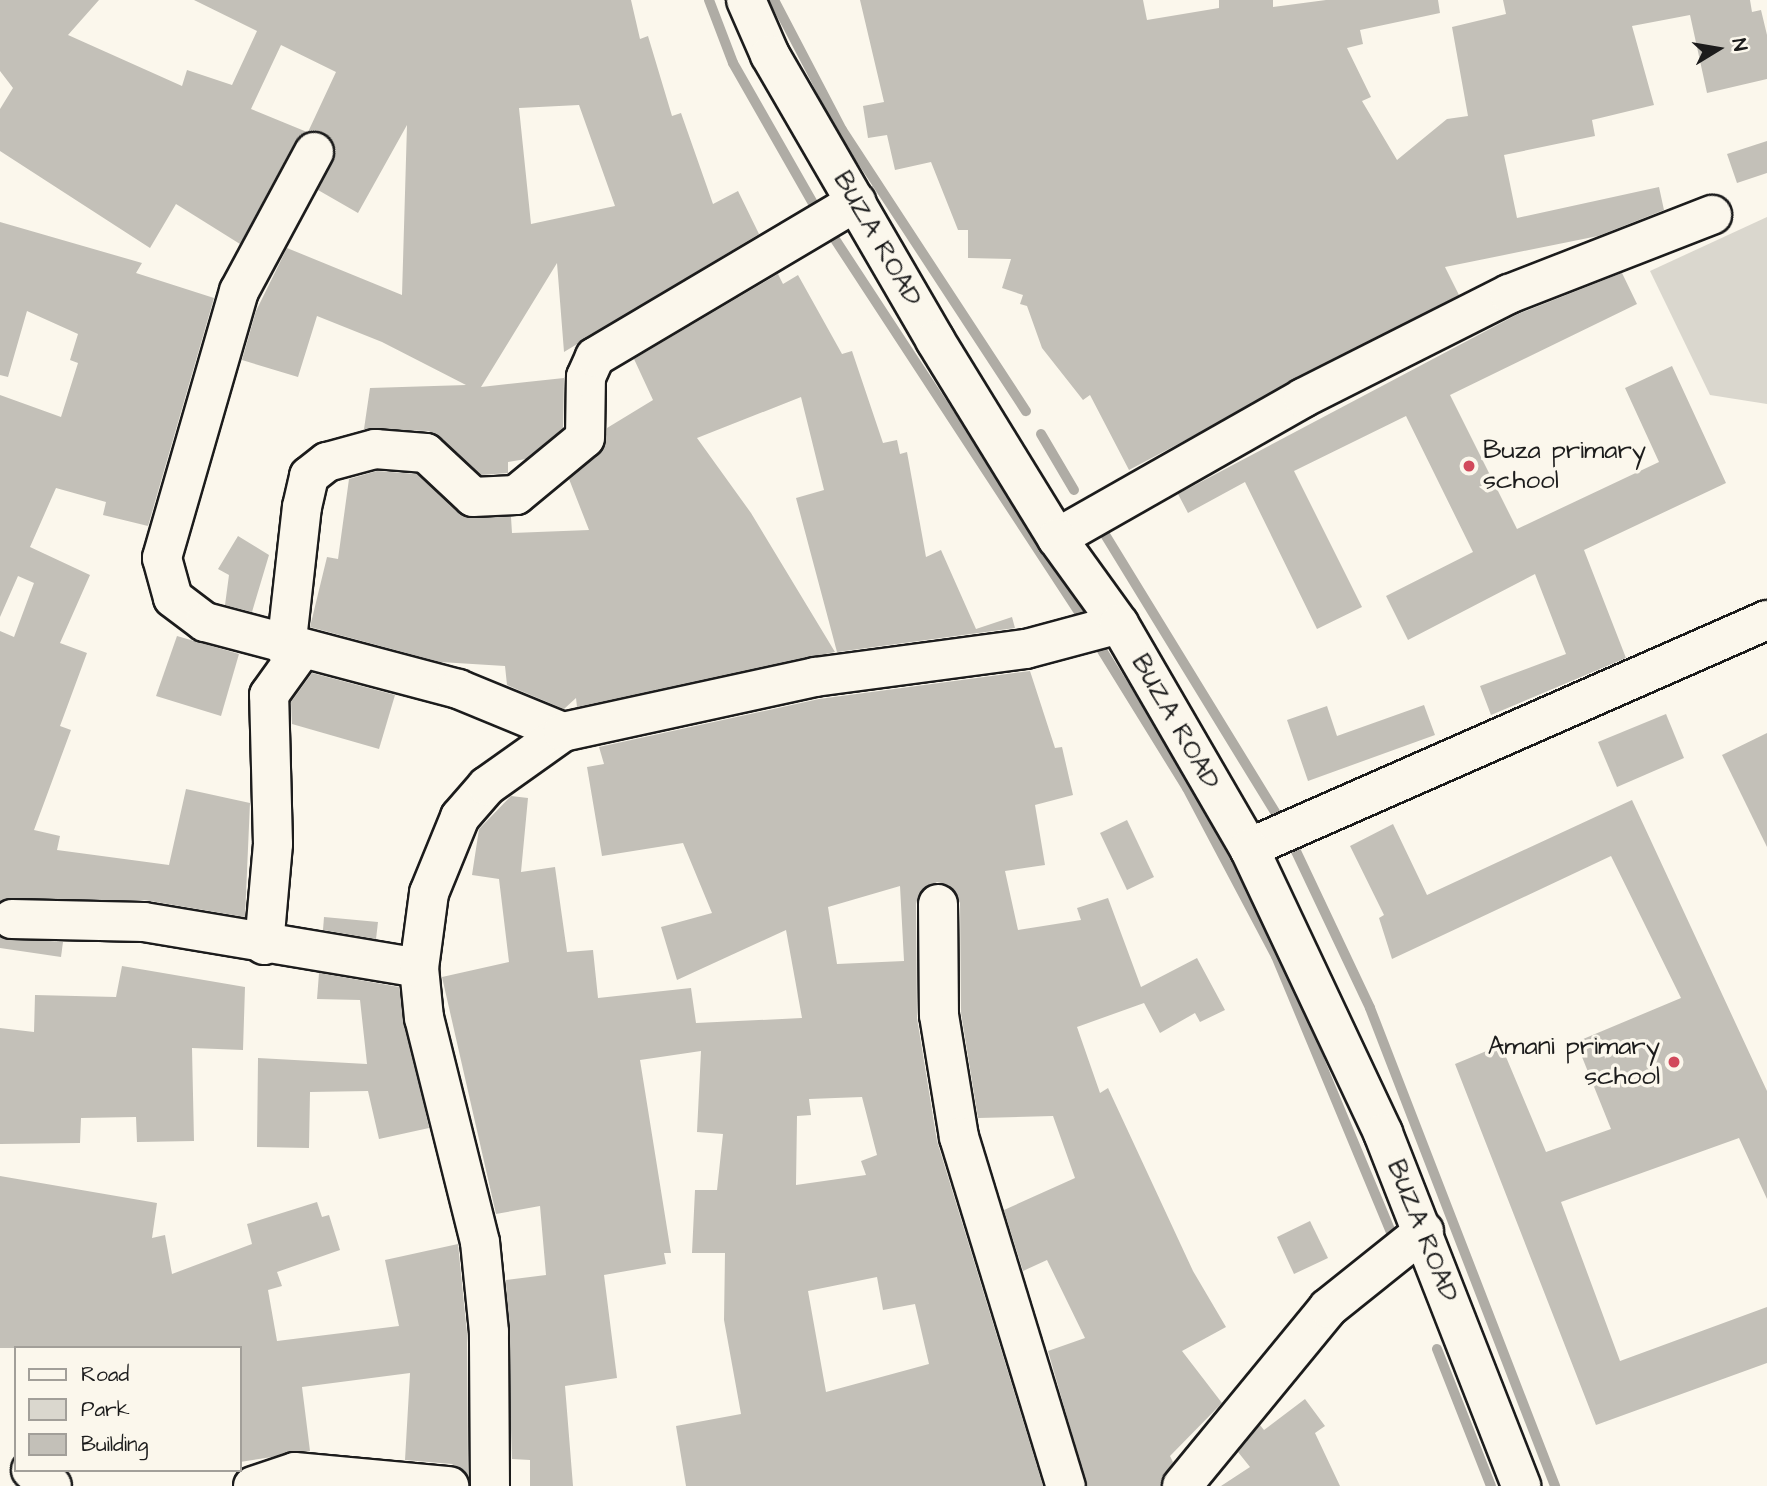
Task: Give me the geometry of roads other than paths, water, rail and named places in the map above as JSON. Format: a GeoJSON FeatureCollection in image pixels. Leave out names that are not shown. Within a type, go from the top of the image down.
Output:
{"type":"FeatureCollection","features":[{"type":"Feature","properties":{"kind":"street","name":"BUZA ROAD"},"geometry":{"type":"LineString","coordinates":[[746,0],[856,202],[1057,538],[1119,624],[1249,848],[1424,1231],[1521,1486]]}},
{"type":"Feature","properties":{"kind":"street"},"geometry":{"type":"LineString","coordinates":[[314,152],[239,290],[162,558],[166,582],[183,609],[294,649],[458,689],[563,732]]}},
{"type":"Feature","properties":{"kind":"street"},"geometry":{"type":"LineString","coordinates":[[264,945],[273,844],[269,695],[294,649],[302,507],[309,476],[327,462],[376,449],[426,453],[473,497],[516,495],[585,438],[586,377],[595,357],[856,202]]}},
{"type":"Feature","properties":{"kind":"street"},"geometry":{"type":"LineString","coordinates":[[1057,538],[1303,398],[1509,294],[1712,215]]}},
{"type":"Feature","properties":{"kind":"street"},"geometry":{"type":"LineString","coordinates":[[1249,848],[1767,620]]}},
{"type":"Feature","properties":{"kind":"street"},"geometry":{"type":"LineString","coordinates":[[490,1486],[489,1332],[480,1242],[424,1018],[419,968],[429,893],[460,817],[487,786],[563,732],[815,677],[1026,649],[1119,624]]}},
{"type":"Feature","properties":{"kind":"street"},"geometry":{"type":"LineString","coordinates":[[938,904],[939,1015],[959,1137],[1066,1486]]}},
{"type":"Feature","properties":{"kind":"street"},"geometry":{"type":"LineString","coordinates":[[12,919],[144,922],[264,945],[419,968]]}},
{"type":"Feature","properties":{"kind":"street"},"geometry":{"type":"LineString","coordinates":[[1182,1486],[1328,1308],[1424,1231]]}},
{"type":"Feature","properties":{"kind":"street"},"geometry":{"type":"LineString","coordinates":[[34,1472],[52,1486]]}},
{"type":"Feature","properties":{"kind":"street"},"geometry":{"type":"LineString","coordinates":[[253,1486],[295,1472],[449,1486]]}},
{"type":"Feature","properties":{"kind":"waterway"},"geometry":{"type":"LineString","coordinates":[[709,0],[733,63],[825,224],[1087,625]]}},
{"type":"Feature","properties":{"kind":"waterway"},"geometry":{"type":"LineString","coordinates":[[774,0],[842,130],[1026,411]]}},
{"type":"Feature","properties":{"kind":"waterway"},"geometry":{"type":"LineString","coordinates":[[1041,434],[1074,490]]}},
{"type":"Feature","properties":{"kind":"waterway"},"geometry":{"type":"LineString","coordinates":[[1101,528],[1285,828],[1370,1008],[1555,1486]]}},
{"type":"Feature","properties":{"kind":"waterway"},"geometry":{"type":"LineString","coordinates":[[1095,639],[1187,788],[1276,956],[1396,1244]]}},
{"type":"Feature","properties":{"kind":"waterway"},"geometry":{"type":"LineString","coordinates":[[1437,1349],[1491,1486]]}},
{"type":"Feature","properties":{"kind":"place","name":"Buza primary school"},"geometry":{"type":"Point","coordinates":[1469,466]}},
{"type":"Feature","properties":{"kind":"place","name":"Amani primary school"},"geometry":{"type":"Point","coordinates":[1674,1062]}}]}
